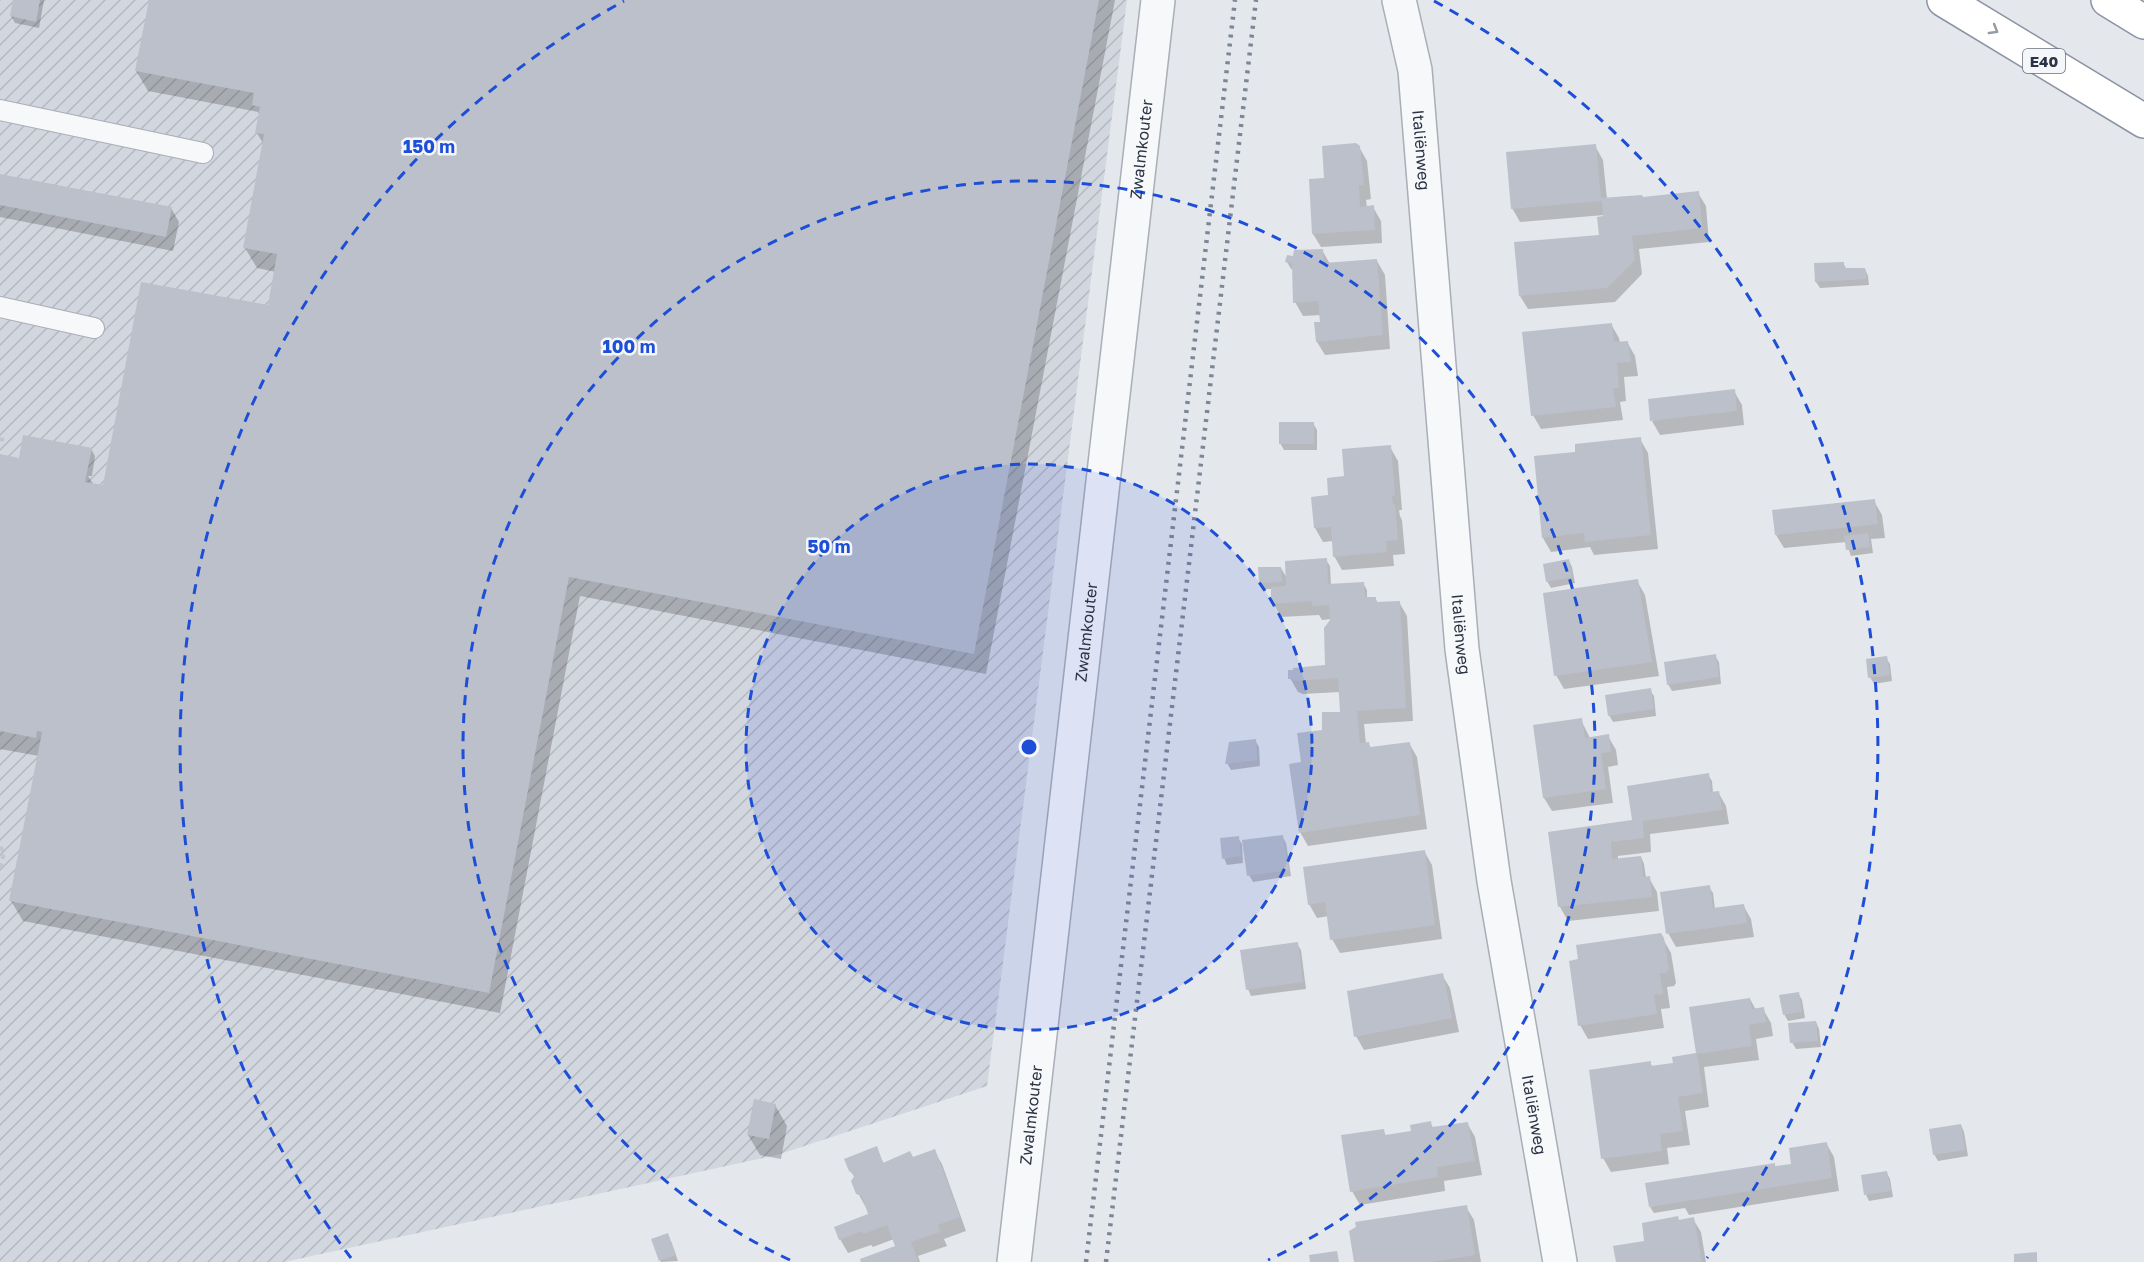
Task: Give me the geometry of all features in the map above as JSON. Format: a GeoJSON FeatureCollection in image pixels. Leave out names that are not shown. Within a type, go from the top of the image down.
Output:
{"type":"FeatureCollection","features":[{"type":"Feature","properties":{"kind":"highway","name":"E40"},"geometry":{"type":"LineString","coordinates":[[1944,0],[2144,121]]}},
{"type":"Feature","properties":{"kind":"highway"},"geometry":{"type":"LineString","coordinates":[[2108,0],[2144,22]]}},
{"type":"Feature","properties":{"kind":"street","name":"Zwalmkouter"},"geometry":{"type":"LineString","coordinates":[[1014,1262],[1158,0]]}},
{"type":"Feature","properties":{"kind":"street","name":"Italiënweg"},"geometry":{"type":"LineString","coordinates":[[1399,0],[1415,70],[1462,649],[1494,881],[1560,1262]]}},
{"type":"Feature","properties":{"kind":"lane"},"geometry":{"type":"LineString","coordinates":[[0,110],[203,153]]}},
{"type":"Feature","properties":{"kind":"lane"},"geometry":{"type":"LineString","coordinates":[[0,307],[94,328]]}},
{"type":"Feature","properties":{"kind":"path"},"geometry":{"type":"LineString","coordinates":[[0,847],[4,852],[0,870]]}},
{"type":"Feature","properties":{"kind":"shaded area"},"geometry":{"type":"Polygon","coordinates":[[[0,0],[1127,0],[987,1086],[777,1155],[284,1262],[0,1262],[0,0]]]}},
{"type":"Feature","properties":{"kind":"building"},"geometry":{"type":"Polygon","coordinates":[[[13,0],[40,0],[36,22],[10,16],[13,0]]]}},
{"type":"Feature","properties":{"kind":"building"},"geometry":{"type":"Polygon","coordinates":[[[149,0],[1099,0],[974,654],[569,577],[489,993],[9,901],[42,732],[37,731],[36,738],[0,731],[0,454],[19,458],[23,435],[92,448],[85,482],[103,485],[141,282],[268,305],[277,254],[243,248],[264,134],[255,133],[260,107],[252,105],[254,93],[135,71],[149,0]]]}},
{"type":"Feature","properties":{"kind":"building"},"geometry":{"type":"Polygon","coordinates":[[[1356,143],[1360,146],[1364,185],[1359,186],[1360,207],[1374,205],[1375,230],[1312,234],[1309,179],[1324,178],[1322,146],[1356,143]]]}},
{"type":"Feature","properties":{"kind":"building"},"geometry":{"type":"Polygon","coordinates":[[[1596,144],[1601,198],[1642,195],[1643,197],[1699,191],[1702,228],[1632,236],[1635,260],[1607,288],[1519,296],[1514,242],[1599,235],[1597,217],[1603,216],[1602,201],[1511,209],[1506,152],[1596,144]]]}},
{"type":"Feature","properties":{"kind":"building"},"geometry":{"type":"Polygon","coordinates":[[[0,174],[172,207],[166,237],[0,205],[0,174]]]}},
{"type":"Feature","properties":{"kind":"building"},"geometry":{"type":"Polygon","coordinates":[[[1323,249],[1324,263],[1377,259],[1383,335],[1316,342],[1314,322],[1320,322],[1318,301],[1293,303],[1292,264],[1285,262],[1287,255],[1293,256],[1294,250],[1323,249]]]}},
{"type":"Feature","properties":{"kind":"building"},"geometry":{"type":"Polygon","coordinates":[[[1844,262],[1844,268],[1865,268],[1867,279],[1815,282],[1814,263],[1844,262]]]}},
{"type":"Feature","properties":{"kind":"building"},"geometry":{"type":"Polygon","coordinates":[[[1612,323],[1614,342],[1628,341],[1631,362],[1617,363],[1619,388],[1613,388],[1616,407],[1531,416],[1522,332],[1612,323]]]}},
{"type":"Feature","properties":{"kind":"building"},"geometry":{"type":"Polygon","coordinates":[[[1735,389],[1737,411],[1650,421],[1648,399],[1735,389]]]}},
{"type":"Feature","properties":{"kind":"building"},"geometry":{"type":"Polygon","coordinates":[[[1279,422],[1314,422],[1314,444],[1279,444],[1279,422]]]}},
{"type":"Feature","properties":{"kind":"building"},"geometry":{"type":"Polygon","coordinates":[[[1641,437],[1651,535],[1585,542],[1584,533],[1542,538],[1534,456],[1575,452],[1575,444],[1641,437]]]}},
{"type":"Feature","properties":{"kind":"building"},"geometry":{"type":"Polygon","coordinates":[[[1391,445],[1395,496],[1392,496],[1393,504],[1395,504],[1398,540],[1386,541],[1387,552],[1333,557],[1331,527],[1314,528],[1311,497],[1328,495],[1327,478],[1344,476],[1342,449],[1391,445]]]}},
{"type":"Feature","properties":{"kind":"building"},"geometry":{"type":"Polygon","coordinates":[[[1875,499],[1878,524],[1775,535],[1772,510],[1875,499]]]}},
{"type":"Feature","properties":{"kind":"building"},"geometry":{"type":"Polygon","coordinates":[[[1868,533],[1870,547],[1846,550],[1844,536],[1868,533]]]}},
{"type":"Feature","properties":{"kind":"building"},"geometry":{"type":"Polygon","coordinates":[[[1327,558],[1328,584],[1364,582],[1365,597],[1376,597],[1376,602],[1400,601],[1406,708],[1357,711],[1360,743],[1369,742],[1370,747],[1410,742],[1420,815],[1299,833],[1289,764],[1301,762],[1297,733],[1322,730],[1322,712],[1340,712],[1338,678],[1293,681],[1293,679],[1288,679],[1288,670],[1293,670],[1293,668],[1325,665],[1324,628],[1330,620],[1329,605],[1312,606],[1312,601],[1271,604],[1271,587],[1286,586],[1285,561],[1327,558]]]}},
{"type":"Feature","properties":{"kind":"building"},"geometry":{"type":"Polygon","coordinates":[[[1569,559],[1572,577],[1546,582],[1543,564],[1569,559]]]}},
{"type":"Feature","properties":{"kind":"building"},"geometry":{"type":"Polygon","coordinates":[[[1258,567],[1281,567],[1282,582],[1259,583],[1258,567]]]}},
{"type":"Feature","properties":{"kind":"building"},"geometry":{"type":"Polygon","coordinates":[[[1638,579],[1652,662],[1554,676],[1543,593],[1638,579]]]}},
{"type":"Feature","properties":{"kind":"building"},"geometry":{"type":"Polygon","coordinates":[[[1716,654],[1719,677],[1667,685],[1664,662],[1716,654]]]}},
{"type":"Feature","properties":{"kind":"building"},"geometry":{"type":"Polygon","coordinates":[[[1887,656],[1890,675],[1868,678],[1866,659],[1887,656]]]}},
{"type":"Feature","properties":{"kind":"building"},"geometry":{"type":"Polygon","coordinates":[[[1651,688],[1654,709],[1608,716],[1605,695],[1651,688]]]}},
{"type":"Feature","properties":{"kind":"building"},"geometry":{"type":"Polygon","coordinates":[[[1582,718],[1585,738],[1609,734],[1611,752],[1601,753],[1606,789],[1543,798],[1533,725],[1582,718]]]}},
{"type":"Feature","properties":{"kind":"building"},"geometry":{"type":"Polygon","coordinates":[[[1256,739],[1257,760],[1225,764],[1229,742],[1256,739]]]}},
{"type":"Feature","properties":{"kind":"building"},"geometry":{"type":"Polygon","coordinates":[[[1709,773],[1711,792],[1719,791],[1722,810],[1643,821],[1644,838],[1611,842],[1612,859],[1641,856],[1643,877],[1650,876],[1652,897],[1558,907],[1548,832],[1632,820],[1627,786],[1709,773]]]}},
{"type":"Feature","properties":{"kind":"building"},"geometry":{"type":"Polygon","coordinates":[[[1283,835],[1289,870],[1247,876],[1242,840],[1283,835]]]}},
{"type":"Feature","properties":{"kind":"building"},"geometry":{"type":"Polygon","coordinates":[[[1239,836],[1241,856],[1222,859],[1220,838],[1239,836]]]}},
{"type":"Feature","properties":{"kind":"building"},"geometry":{"type":"Polygon","coordinates":[[[1425,850],[1435,925],[1330,940],[1325,902],[1308,905],[1303,867],[1425,850]]]}},
{"type":"Feature","properties":{"kind":"building"},"geometry":{"type":"Polygon","coordinates":[[[1710,885],[1713,908],[1744,904],[1747,923],[1666,934],[1660,892],[1710,885]]]}},
{"type":"Feature","properties":{"kind":"building"},"geometry":{"type":"Polygon","coordinates":[[[1661,933],[1664,938],[1669,969],[1666,973],[1660,973],[1663,994],[1654,995],[1657,1014],[1578,1026],[1569,961],[1578,959],[1576,945],[1661,933]]]}},
{"type":"Feature","properties":{"kind":"building"},"geometry":{"type":"Polygon","coordinates":[[[1298,942],[1303,982],[1246,990],[1240,950],[1298,942]]]}},
{"type":"Feature","properties":{"kind":"building"},"geometry":{"type":"Polygon","coordinates":[[[1443,973],[1452,1018],[1354,1037],[1347,991],[1443,973]]]}},
{"type":"Feature","properties":{"kind":"building"},"geometry":{"type":"Polygon","coordinates":[[[1799,992],[1802,1012],[1783,1015],[1779,995],[1799,992]]]}},
{"type":"Feature","properties":{"kind":"building"},"geometry":{"type":"Polygon","coordinates":[[[1750,998],[1752,1009],[1764,1007],[1766,1022],[1749,1025],[1752,1046],[1697,1054],[1703,1093],[1678,1097],[1683,1131],[1660,1134],[1662,1151],[1601,1159],[1589,1070],[1651,1061],[1651,1066],[1673,1063],[1672,1057],[1696,1053],[1689,1007],[1750,998]]]}},
{"type":"Feature","properties":{"kind":"building"},"geometry":{"type":"Polygon","coordinates":[[[1816,1021],[1818,1041],[1790,1043],[1788,1023],[1816,1021]]]}},
{"type":"Feature","properties":{"kind":"building"},"geometry":{"type":"Polygon","coordinates":[[[754,1099],[776,1104],[769,1139],[747,1135],[754,1099]]]}},
{"type":"Feature","properties":{"kind":"building"},"geometry":{"type":"Polygon","coordinates":[[[1431,1121],[1432,1127],[1468,1122],[1475,1161],[1437,1167],[1438,1177],[1350,1192],[1341,1135],[1384,1129],[1385,1135],[1411,1131],[1410,1125],[1431,1121]]]}},
{"type":"Feature","properties":{"kind":"building"},"geometry":{"type":"Polygon","coordinates":[[[1961,1124],[1965,1150],[1933,1155],[1929,1129],[1961,1124]]]}},
{"type":"Feature","properties":{"kind":"building"},"geometry":{"type":"Polygon","coordinates":[[[1827,1142],[1832,1178],[1649,1207],[1645,1183],[1775,1163],[1775,1166],[1791,1164],[1789,1148],[1827,1142]]]}},
{"type":"Feature","properties":{"kind":"building"},"geometry":{"type":"Polygon","coordinates":[[[877,1146],[883,1163],[910,1151],[913,1157],[935,1149],[960,1217],[938,1225],[940,1232],[911,1242],[918,1261],[861,1262],[860,1259],[895,1246],[887,1225],[839,1240],[834,1227],[868,1214],[862,1196],[856,1194],[851,1181],[855,1175],[849,1171],[844,1159],[877,1146]]]}},
{"type":"Feature","properties":{"kind":"building"},"geometry":{"type":"Polygon","coordinates":[[[1887,1171],[1891,1191],[1864,1195],[1861,1175],[1887,1171]]]}},
{"type":"Feature","properties":{"kind":"building"},"geometry":{"type":"Polygon","coordinates":[[[1467,1205],[1475,1255],[1432,1262],[1354,1262],[1349,1231],[1356,1227],[1355,1222],[1467,1205]]]}},
{"type":"Feature","properties":{"kind":"building"},"geometry":{"type":"Polygon","coordinates":[[[1678,1216],[1679,1220],[1694,1217],[1702,1262],[1616,1262],[1613,1246],[1644,1241],[1642,1223],[1678,1216]]]}},
{"type":"Feature","properties":{"kind":"building"},"geometry":{"type":"Polygon","coordinates":[[[668,1233],[676,1255],[659,1261],[651,1239],[668,1233]]]}},
{"type":"Feature","properties":{"kind":"building"},"geometry":{"type":"Polygon","coordinates":[[[1337,1251],[1339,1262],[1310,1262],[1309,1255],[1337,1251]]]}},
{"type":"Feature","properties":{"kind":"building"},"geometry":{"type":"Polygon","coordinates":[[[2037,1252],[2037,1262],[2014,1262],[2014,1254],[2037,1252]]]}},
{"type":"Feature","properties":{"kind":"railway"},"geometry":{"type":"LineString","coordinates":[[1086,1262],[1235,0]]}},
{"type":"Feature","properties":{"kind":"railway"},"geometry":{"type":"LineString","coordinates":[[1106,1262],[1256,0]]}}]}
